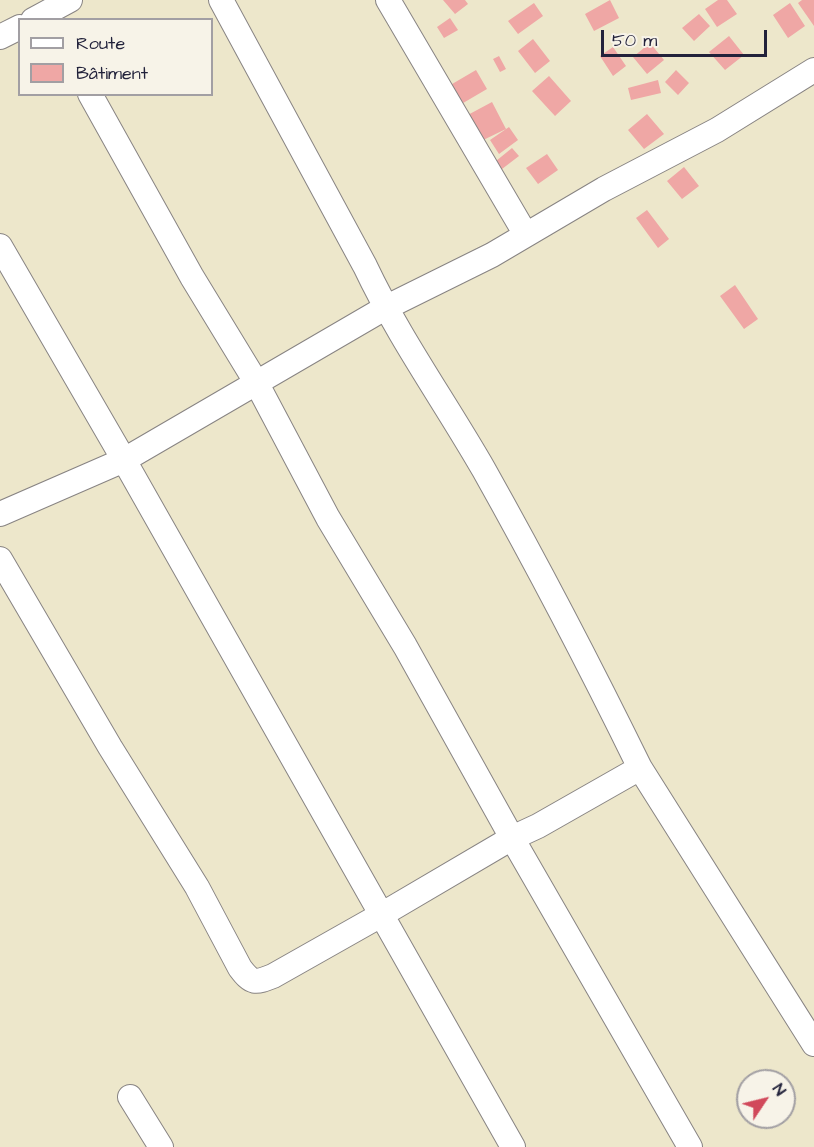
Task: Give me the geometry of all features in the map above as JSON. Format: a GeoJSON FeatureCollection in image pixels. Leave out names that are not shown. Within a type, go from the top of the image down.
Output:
{"type":"FeatureCollection","features":[{"type":"Feature","properties":{"kind":"street"},"geometry":{"type":"LineString","coordinates":[[44,17],[70,0]]}},
{"type":"Feature","properties":{"kind":"street"},"geometry":{"type":"LineString","coordinates":[[221,0],[365,266],[385,308],[483,470],[595,675],[640,768],[814,1044]]}},
{"type":"Feature","properties":{"kind":"street"},"geometry":{"type":"LineString","coordinates":[[388,0],[526,235]]}},
{"type":"Feature","properties":{"kind":"street"},"geometry":{"type":"LineString","coordinates":[[0,37],[18,28]]}},
{"type":"Feature","properties":{"kind":"street"},"geometry":{"type":"LineString","coordinates":[[0,514],[124,460],[385,308],[492,255],[604,189],[717,130],[814,70]]}},
{"type":"Feature","properties":{"kind":"street"},"geometry":{"type":"LineString","coordinates":[[91,96],[192,277],[256,382],[328,518],[405,646],[512,838],[690,1147]]}},
{"type":"Feature","properties":{"kind":"street"},"geometry":{"type":"LineString","coordinates":[[0,246],[124,460],[513,1147]]}},
{"type":"Feature","properties":{"kind":"street"},"geometry":{"type":"LineString","coordinates":[[0,559],[110,747],[197,887],[240,968],[248,979],[257,982],[273,976],[512,838],[538,826],[640,768]]}},
{"type":"Feature","properties":{"kind":"street"},"geometry":{"type":"LineString","coordinates":[[130,1097],[161,1147]]}},
{"type":"Feature","properties":{"kind":"building"},"geometry":{"type":"Polygon","coordinates":[[[443,0],[465,0],[468,4],[455,14],[443,0]]]}},
{"type":"Feature","properties":{"kind":"building"},"geometry":{"type":"Polygon","coordinates":[[[610,0],[619,18],[594,31],[585,14],[610,0]]]}},
{"type":"Feature","properties":{"kind":"building"},"geometry":{"type":"Polygon","coordinates":[[[718,0],[727,0],[737,14],[717,27],[705,9],[718,0]]]}},
{"type":"Feature","properties":{"kind":"building"},"geometry":{"type":"Polygon","coordinates":[[[802,0],[814,0],[814,26],[798,3],[802,0]]]}},
{"type":"Feature","properties":{"kind":"building"},"geometry":{"type":"Polygon","coordinates":[[[534,3],[543,16],[518,34],[508,21],[534,3]]]}},
{"type":"Feature","properties":{"kind":"building"},"geometry":{"type":"Polygon","coordinates":[[[790,3],[805,26],[788,38],[773,15],[790,3]]]}},
{"type":"Feature","properties":{"kind":"building"},"geometry":{"type":"Polygon","coordinates":[[[699,14],[710,26],[694,41],[682,28],[699,14]]]}},
{"type":"Feature","properties":{"kind":"building"},"geometry":{"type":"Polygon","coordinates":[[[450,18],[458,30],[444,38],[437,27],[450,18]]]}},
{"type":"Feature","properties":{"kind":"building"},"geometry":{"type":"Polygon","coordinates":[[[729,36],[744,55],[725,70],[709,52],[729,36]]]}},
{"type":"Feature","properties":{"kind":"building"},"geometry":{"type":"Polygon","coordinates":[[[533,39],[550,61],[535,73],[518,51],[533,39]]]}},
{"type":"Feature","properties":{"kind":"building"},"geometry":{"type":"Polygon","coordinates":[[[650,43],[664,60],[647,74],[633,57],[650,43]]]}},
{"type":"Feature","properties":{"kind":"building"},"geometry":{"type":"Polygon","coordinates":[[[613,47],[626,66],[613,76],[600,56],[613,47]]]}},
{"type":"Feature","properties":{"kind":"building"},"geometry":{"type":"Polygon","coordinates":[[[499,56],[506,69],[500,72],[493,59],[499,56]]]}},
{"type":"Feature","properties":{"kind":"building"},"geometry":{"type":"Polygon","coordinates":[[[476,70],[487,89],[458,106],[447,87],[476,70]]]}},
{"type":"Feature","properties":{"kind":"building"},"geometry":{"type":"Polygon","coordinates":[[[676,70],[689,83],[678,95],[665,82],[676,70]]]}},
{"type":"Feature","properties":{"kind":"building"},"geometry":{"type":"Polygon","coordinates":[[[549,76],[571,101],[555,116],[532,91],[549,76]]]}},
{"type":"Feature","properties":{"kind":"building"},"geometry":{"type":"Polygon","coordinates":[[[658,80],[661,93],[631,100],[628,88],[658,80]]]}},
{"type":"Feature","properties":{"kind":"building"},"geometry":{"type":"Polygon","coordinates":[[[492,102],[506,129],[477,143],[464,117],[492,102]]]}},
{"type":"Feature","properties":{"kind":"building"},"geometry":{"type":"Polygon","coordinates":[[[647,114],[664,134],[644,149],[628,130],[647,114]]]}},
{"type":"Feature","properties":{"kind":"building"},"geometry":{"type":"Polygon","coordinates":[[[509,127],[518,140],[499,154],[490,140],[509,127]]]}},
{"type":"Feature","properties":{"kind":"building"},"geometry":{"type":"Polygon","coordinates":[[[512,148],[519,156],[502,169],[496,161],[512,148]]]}},
{"type":"Feature","properties":{"kind":"building"},"geometry":{"type":"Polygon","coordinates":[[[547,154],[558,170],[538,184],[526,168],[547,154]]]}},
{"type":"Feature","properties":{"kind":"building"},"geometry":{"type":"Polygon","coordinates":[[[684,167],[699,186],[682,199],[667,181],[684,167]]]}},
{"type":"Feature","properties":{"kind":"building"},"geometry":{"type":"Polygon","coordinates":[[[647,210],[669,239],[658,248],[636,218],[647,210]]]}},
{"type":"Feature","properties":{"kind":"building"},"geometry":{"type":"Polygon","coordinates":[[[735,285],[758,319],[744,329],[720,296],[735,285]]]}}]}
